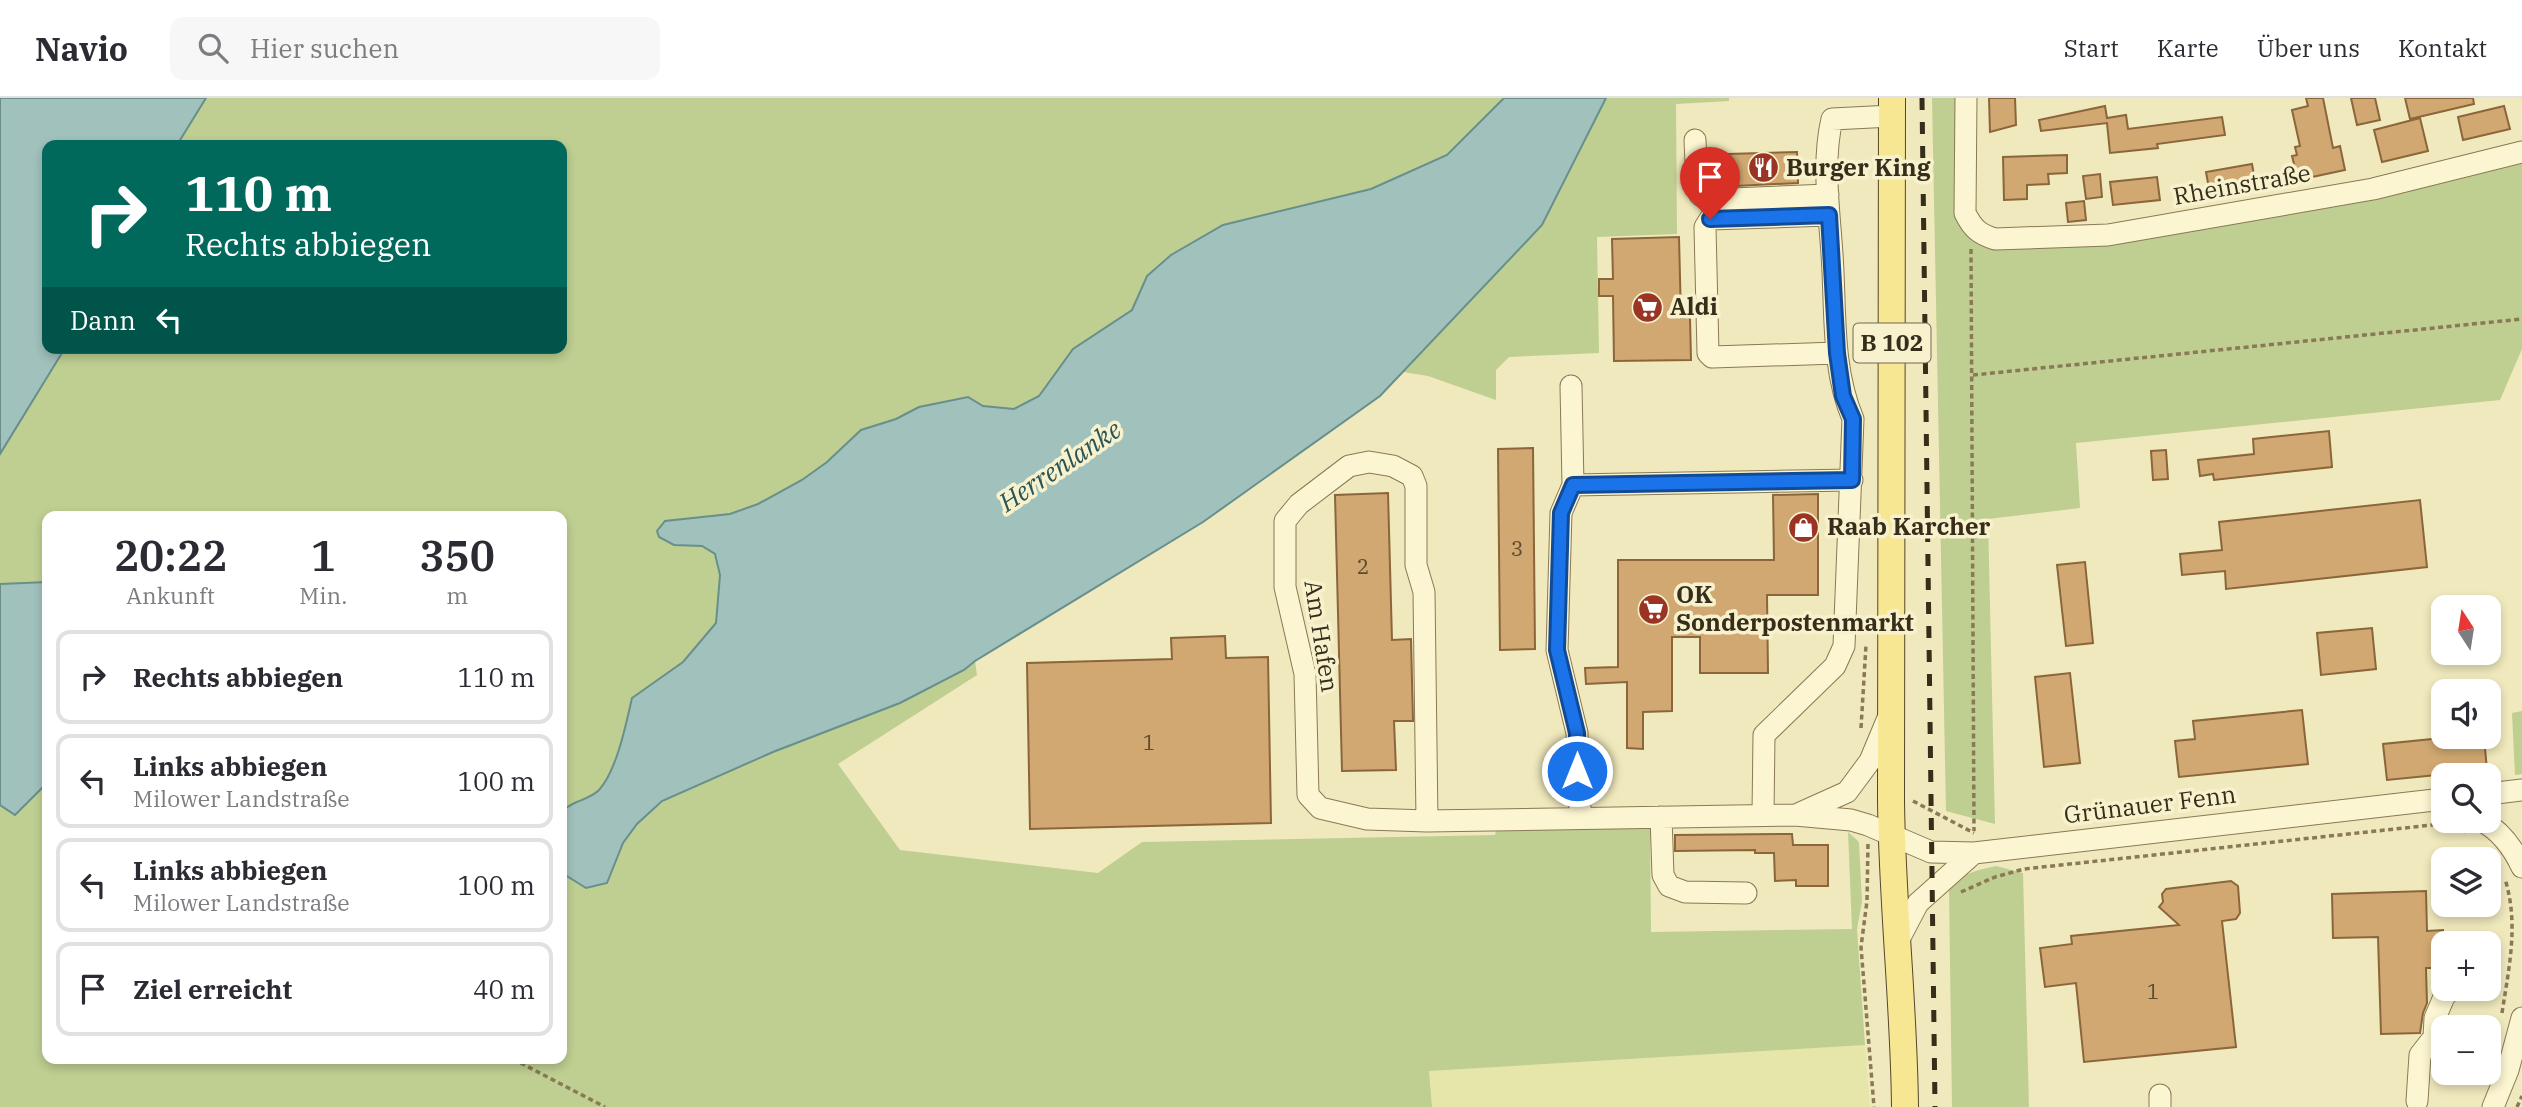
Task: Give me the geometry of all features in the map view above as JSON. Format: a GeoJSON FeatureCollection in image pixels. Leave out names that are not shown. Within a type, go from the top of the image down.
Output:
{"type":"FeatureCollection","features":[{"type":"Feature","properties":{"kind":"main road","name":"B 102"},"geometry":{"type":"LineString","coordinates":[[1892,107],[1891,800],[1880,830],[1880,877],[1897,943],[1905,1107]]}},
{"type":"Feature","properties":{"kind":"street"},"geometry":{"type":"LineString","coordinates":[[1966,98],[1965,213],[1971,225]]}},
{"type":"Feature","properties":{"kind":"street"},"geometry":{"type":"LineString","coordinates":[[1763,815],[1764,735],[1835,666],[1844,646],[1853,419],[1843,396],[1837,353],[1829,205],[1828,143],[1831,108],[1892,107]]}},
{"type":"Feature","properties":{"kind":"street"},"geometry":{"type":"LineString","coordinates":[[1695,140],[1697,187],[1700,195],[1709,200],[1829,205]]}},
{"type":"Feature","properties":{"kind":"street","name":"Rheinstraße"},"geometry":{"type":"LineString","coordinates":[[1971,225],[1980,234],[1995,239],[2108,235],[2373,189],[2522,152]]}},
{"type":"Feature","properties":{"kind":"street"},"geometry":{"type":"LineString","coordinates":[[1829,205],[1710,219],[1706,227],[1708,353],[1712,357],[1837,353]]}},
{"type":"Feature","properties":{"kind":"street"},"geometry":{"type":"LineString","coordinates":[[1571,386],[1573,485],[1561,513],[1557,650],[1577,733],[1581,817]]}},
{"type":"Feature","properties":{"kind":"street","name":"Am Hafen"},"geometry":{"type":"LineString","coordinates":[[1427,821],[1424,592],[1416,565],[1416,486],[1412,476],[1393,466],[1369,462],[1349,466],[1298,504],[1285,521],[1285,587],[1305,674],[1308,795],[1320,808],[1367,819],[1427,821],[1795,815],[1851,820],[1880,830]]}},
{"type":"Feature","properties":{"kind":"street"},"geometry":{"type":"LineString","coordinates":[[1573,485],[1852,480]]}},
{"type":"Feature","properties":{"kind":"street"},"geometry":{"type":"LineString","coordinates":[[1795,815],[1847,792],[1870,761],[1892,709]]}},
{"type":"Feature","properties":{"kind":"street"},"geometry":{"type":"LineString","coordinates":[[2501,792],[2522,790]]}},
{"type":"Feature","properties":{"kind":"street","name":"Grünauer Fenn"},"geometry":{"type":"LineString","coordinates":[[1880,830],[1931,852],[1974,842],[2431,800]]}},
{"type":"Feature","properties":{"kind":"street","name":"Grünauer Fenn"},"geometry":{"type":"LineString","coordinates":[[2418,802],[2431,805]]}},
{"type":"Feature","properties":{"kind":"street"},"geometry":{"type":"LineString","coordinates":[[1661,817],[1663,874],[1669,886],[1685,892],[1746,893]]}},
{"type":"Feature","properties":{"kind":"street"},"geometry":{"type":"LineString","coordinates":[[2495,833],[2502,835],[2514,852],[2513,872]]}},
{"type":"Feature","properties":{"kind":"street"},"geometry":{"type":"LineString","coordinates":[[1897,943],[1918,903],[1974,842]]}},
{"type":"Feature","properties":{"kind":"street"},"geometry":{"type":"LineString","coordinates":[[2417,1101],[2420,1055],[2434,1037],[2435,1018],[2442,1001]]}},
{"type":"Feature","properties":{"kind":"street"},"geometry":{"type":"LineString","coordinates":[[2493,1107],[2508,1070],[2511,1018]]}},
{"type":"Feature","properties":{"kind":"path"},"geometry":{"type":"LineString","coordinates":[[1971,225],[1974,842]]}},
{"type":"Feature","properties":{"kind":"path"},"geometry":{"type":"LineString","coordinates":[[1973,375],[2522,319]]}},
{"type":"Feature","properties":{"kind":"path"},"geometry":{"type":"LineString","coordinates":[[1891,800],[1913,801],[1974,842]]}},
{"type":"Feature","properties":{"kind":"path"},"geometry":{"type":"LineString","coordinates":[[1931,889],[1945,898],[1995,877],[2024,869],[2431,825]]}},
{"type":"Feature","properties":{"kind":"path"},"geometry":{"type":"LineString","coordinates":[[1874,1107],[1861,947],[1880,877],[1880,830]]}},
{"type":"Feature","properties":{"kind":"path"},"geometry":{"type":"LineString","coordinates":[[2511,1018],[2513,872]]}},
{"type":"Feature","properties":{"kind":"path"},"geometry":{"type":"LineString","coordinates":[[523,1064],[605,1107]]}},
{"type":"Feature","properties":{"kind":"path"},"geometry":{"type":"LineString","coordinates":[[2517,1107],[2522,1097]]}},
{"type":"Feature","properties":{"kind":"green space"},"geometry":{"type":"Polygon","coordinates":[[[206,98],[1504,98],[1447,155],[1371,189],[1223,225],[1147,277],[1132,310],[1073,349],[1039,396],[1014,409],[983,406],[968,397],[919,407],[896,419],[861,430],[827,462],[802,480],[758,504],[730,514],[665,521],[674,545],[702,546],[715,554],[720,575],[716,623],[683,663],[632,698],[611,771],[595,794],[567,807],[567,511],[42,511],[42,582],[0,584],[0,454],[61,354],[567,354],[567,140],[180,140],[206,98]]]}},
{"type":"Feature","properties":{"kind":"green space"},"geometry":{"type":"Polygon","coordinates":[[[1606,98],[1729,98],[1729,101],[1676,104],[1677,234],[1597,237],[1599,353],[1509,357],[1496,370],[1496,400],[1428,376],[1403,372],[1542,225],[1606,98]]]}},
{"type":"Feature","properties":{"kind":"green space"},"geometry":{"type":"Polygon","coordinates":[[[1932,98],[1958,98],[1959,210],[1995,244],[2522,160],[2522,349],[2500,400],[2076,443],[2080,508],[1988,519],[1995,824],[1946,811],[1932,98]]]}},
{"type":"Feature","properties":{"kind":"green space"},"geometry":{"type":"Polygon","coordinates":[[[975,661],[977,675],[838,764],[900,850],[1098,873],[1142,842],[1495,835],[1496,830],[1650,828],[1651,932],[1852,929],[1848,832],[1859,842],[1862,902],[1857,929],[1865,1045],[1429,1071],[1432,1107],[0,1107],[0,805],[15,815],[42,788],[42,1064],[567,1064],[567,876],[586,887],[607,883],[623,843],[637,824],[662,801],[773,752],[900,703],[964,670],[975,661]]]}},
{"type":"Feature","properties":{"kind":"green space"},"geometry":{"type":"Polygon","coordinates":[[[2522,711],[2522,774],[2515,775],[2512,713],[2522,711]]]}},
{"type":"Feature","properties":{"kind":"green space"},"geometry":{"type":"Polygon","coordinates":[[[1996,866],[2023,873],[2029,1107],[1952,1107],[1949,888],[1965,876],[1996,866]]]}},
{"type":"Feature","properties":{"kind":"green space"},"geometry":{"type":"Polygon","coordinates":[[[1865,1045],[1870,1107],[1432,1107],[1429,1071],[1865,1045]]]}},
{"type":"Feature","properties":{"kind":"water"},"geometry":{"type":"Polygon","coordinates":[[[0,98],[206,98],[180,140],[42,140],[42,354],[61,354],[0,454],[0,98]]]}},
{"type":"Feature","properties":{"kind":"water","name":"Herrenlanke"},"geometry":{"type":"Polygon","coordinates":[[[1504,98],[1606,98],[1542,225],[1380,396],[1203,522],[964,670],[900,703],[773,752],[662,801],[637,824],[623,843],[607,883],[586,888],[567,876],[567,807],[595,794],[611,771],[632,698],[683,662],[716,623],[720,575],[715,554],[702,546],[674,545],[659,537],[657,531],[665,521],[730,514],[758,504],[802,480],[827,462],[861,430],[896,419],[919,407],[968,397],[983,406],[1014,409],[1039,396],[1073,349],[1132,310],[1147,276],[1171,255],[1223,225],[1371,189],[1447,155],[1504,98]]]}},
{"type":"Feature","properties":{"kind":"water"},"geometry":{"type":"Polygon","coordinates":[[[42,582],[42,788],[15,815],[0,805],[0,584],[42,582]]]}},
{"type":"Feature","properties":{"kind":"building"},"geometry":{"type":"Polygon","coordinates":[[[1989,98],[2015,98],[2016,125],[1990,132],[1989,98]]]}},
{"type":"Feature","properties":{"kind":"building"},"geometry":{"type":"Polygon","coordinates":[[[2306,98],[2323,98],[2333,148],[2340,146],[2345,170],[2298,180],[2292,156],[2297,155],[2295,147],[2300,146],[2292,110],[2308,106],[2306,98]]]}},
{"type":"Feature","properties":{"kind":"building"},"geometry":{"type":"Polygon","coordinates":[[[2351,98],[2375,98],[2380,120],[2357,125],[2351,98]]]}},
{"type":"Feature","properties":{"kind":"building"},"geometry":{"type":"Polygon","coordinates":[[[2405,98],[2473,98],[2474,104],[2410,119],[2405,98]]]}},
{"type":"Feature","properties":{"kind":"building"},"geometry":{"type":"Polygon","coordinates":[[[2105,106],[2107,118],[2126,115],[2128,129],[2222,117],[2225,135],[2157,144],[2158,148],[2110,153],[2107,123],[2041,131],[2039,120],[2105,106]]]}},
{"type":"Feature","properties":{"kind":"building"},"geometry":{"type":"Polygon","coordinates":[[[2504,106],[2510,129],[2463,140],[2458,117],[2504,106]]]}},
{"type":"Feature","properties":{"kind":"building"},"geometry":{"type":"Polygon","coordinates":[[[2420,118],[2428,151],[2382,162],[2374,130],[2420,118]]]}},
{"type":"Feature","properties":{"kind":"building","name":"Burger King"},"geometry":{"type":"Polygon","coordinates":[[[1797,152],[1798,183],[1736,186],[1736,182],[1729,183],[1728,154],[1797,152]]]}},
{"type":"Feature","properties":{"kind":"building"},"geometry":{"type":"Polygon","coordinates":[[[2067,155],[2067,173],[2048,174],[2049,184],[2027,185],[2027,199],[2004,200],[2003,157],[2067,155]]]}},
{"type":"Feature","properties":{"kind":"building"},"geometry":{"type":"Polygon","coordinates":[[[2252,164],[2256,186],[2210,194],[2206,172],[2252,164]]]}},
{"type":"Feature","properties":{"kind":"building"},"geometry":{"type":"Polygon","coordinates":[[[2100,174],[2102,197],[2086,199],[2083,176],[2100,174]]]}},
{"type":"Feature","properties":{"kind":"building"},"geometry":{"type":"Polygon","coordinates":[[[2157,177],[2160,200],[2113,205],[2110,182],[2157,177]]]}},
{"type":"Feature","properties":{"kind":"building"},"geometry":{"type":"Polygon","coordinates":[[[2084,201],[2086,220],[2068,222],[2066,203],[2084,201]]]}},
{"type":"Feature","properties":{"kind":"building","name":"Aldi"},"geometry":{"type":"Polygon","coordinates":[[[1679,237],[1681,318],[1690,318],[1691,360],[1614,361],[1613,296],[1599,296],[1599,279],[1613,279],[1612,239],[1679,237]]]}},
{"type":"Feature","properties":{"kind":"building"},"geometry":{"type":"Polygon","coordinates":[[[2329,431],[2332,467],[2214,480],[2213,474],[2200,476],[2198,460],[2254,454],[2253,439],[2329,431]]]}},
{"type":"Feature","properties":{"kind":"building"},"geometry":{"type":"Polygon","coordinates":[[[1533,448],[1535,649],[1500,650],[1498,449],[1533,448]]]}},
{"type":"Feature","properties":{"kind":"building"},"geometry":{"type":"Polygon","coordinates":[[[2166,450],[2168,479],[2153,480],[2151,451],[2166,450]]]}},
{"type":"Feature","properties":{"kind":"building"},"geometry":{"type":"Polygon","coordinates":[[[1388,493],[1392,640],[1411,639],[1413,721],[1394,721],[1396,770],[1342,771],[1335,495],[1388,493]]]}},
{"type":"Feature","properties":{"kind":"building"},"geometry":{"type":"Polygon","coordinates":[[[1818,494],[1818,595],[1767,595],[1768,673],[1700,673],[1700,637],[1672,637],[1672,711],[1643,712],[1643,749],[1627,748],[1627,682],[1586,684],[1585,668],[1618,667],[1618,560],[1774,560],[1773,495],[1818,494]]]}},
{"type":"Feature","properties":{"kind":"building"},"geometry":{"type":"Polygon","coordinates":[[[2420,500],[2427,567],[2226,589],[2225,571],[2182,575],[2180,554],[2222,550],[2219,522],[2420,500]]]}},
{"type":"Feature","properties":{"kind":"building"},"geometry":{"type":"Polygon","coordinates":[[[2085,562],[2093,643],[2066,646],[2057,565],[2085,562]]]}},
{"type":"Feature","properties":{"kind":"building"},"geometry":{"type":"Polygon","coordinates":[[[2372,628],[2376,669],[2321,675],[2317,633],[2372,628]]]}},
{"type":"Feature","properties":{"kind":"building"},"geometry":{"type":"Polygon","coordinates":[[[1225,636],[1226,658],[1268,657],[1271,823],[1030,829],[1027,663],[1172,659],[1171,638],[1225,636]]]}},
{"type":"Feature","properties":{"kind":"building"},"geometry":{"type":"Polygon","coordinates":[[[2070,673],[2080,763],[2044,767],[2035,677],[2070,673]]]}},
{"type":"Feature","properties":{"kind":"building"},"geometry":{"type":"Polygon","coordinates":[[[2302,710],[2308,764],[2179,777],[2175,741],[2195,739],[2193,721],[2302,710]]]}},
{"type":"Feature","properties":{"kind":"building"},"geometry":{"type":"Polygon","coordinates":[[[2431,739],[2431,749],[2485,749],[2486,763],[2431,763],[2431,776],[2387,780],[2383,744],[2431,739]]]}},
{"type":"Feature","properties":{"kind":"building"},"geometry":{"type":"Polygon","coordinates":[[[1792,834],[1793,845],[1828,845],[1828,886],[1796,886],[1796,880],[1775,881],[1774,853],[1755,853],[1755,850],[1675,851],[1675,835],[1792,834]]]}},
{"type":"Feature","properties":{"kind":"building"},"geometry":{"type":"Polygon","coordinates":[[[2231,881],[2238,886],[2240,913],[2236,919],[2222,921],[2236,1047],[2084,1062],[2076,983],[2045,987],[2040,948],[2072,944],[2071,936],[2179,925],[2159,907],[2166,889],[2231,881]]]}},
{"type":"Feature","properties":{"kind":"building"},"geometry":{"type":"Polygon","coordinates":[[[2426,891],[2427,931],[2443,930],[2443,931],[2431,931],[2431,968],[2426,968],[2427,1003],[2420,1033],[2381,1034],[2378,937],[2333,938],[2332,894],[2426,891]]]}},
{"type":"Feature","properties":{"kind":"railway"},"geometry":{"type":"LineString","coordinates":[[1922,98],[1935,1107]]}},
{"type":"Feature","properties":{"kind":"place","name":"Burger King"},"geometry":{"type":"Point","coordinates":[1763,168]}},
{"type":"Feature","properties":{"kind":"place","name":"Aldi"},"geometry":{"type":"Point","coordinates":[1647,307]}},
{"type":"Feature","properties":{"kind":"place","name":"Raab Karcher"},"geometry":{"type":"Point","coordinates":[1804,527]}},
{"type":"Feature","properties":{"kind":"place","name":"OK Sonderpostenmarkt"},"geometry":{"type":"Point","coordinates":[1653,609]}},
{"type":"Feature","properties":{"kind":"route"},"geometry":{"type":"LineString","coordinates":[[1577,771],[1577,733],[1557,650],[1561,513],[1573,485],[1852,480],[1853,419],[1843,396],[1837,353],[1829,215],[1710,219]]}}]}
